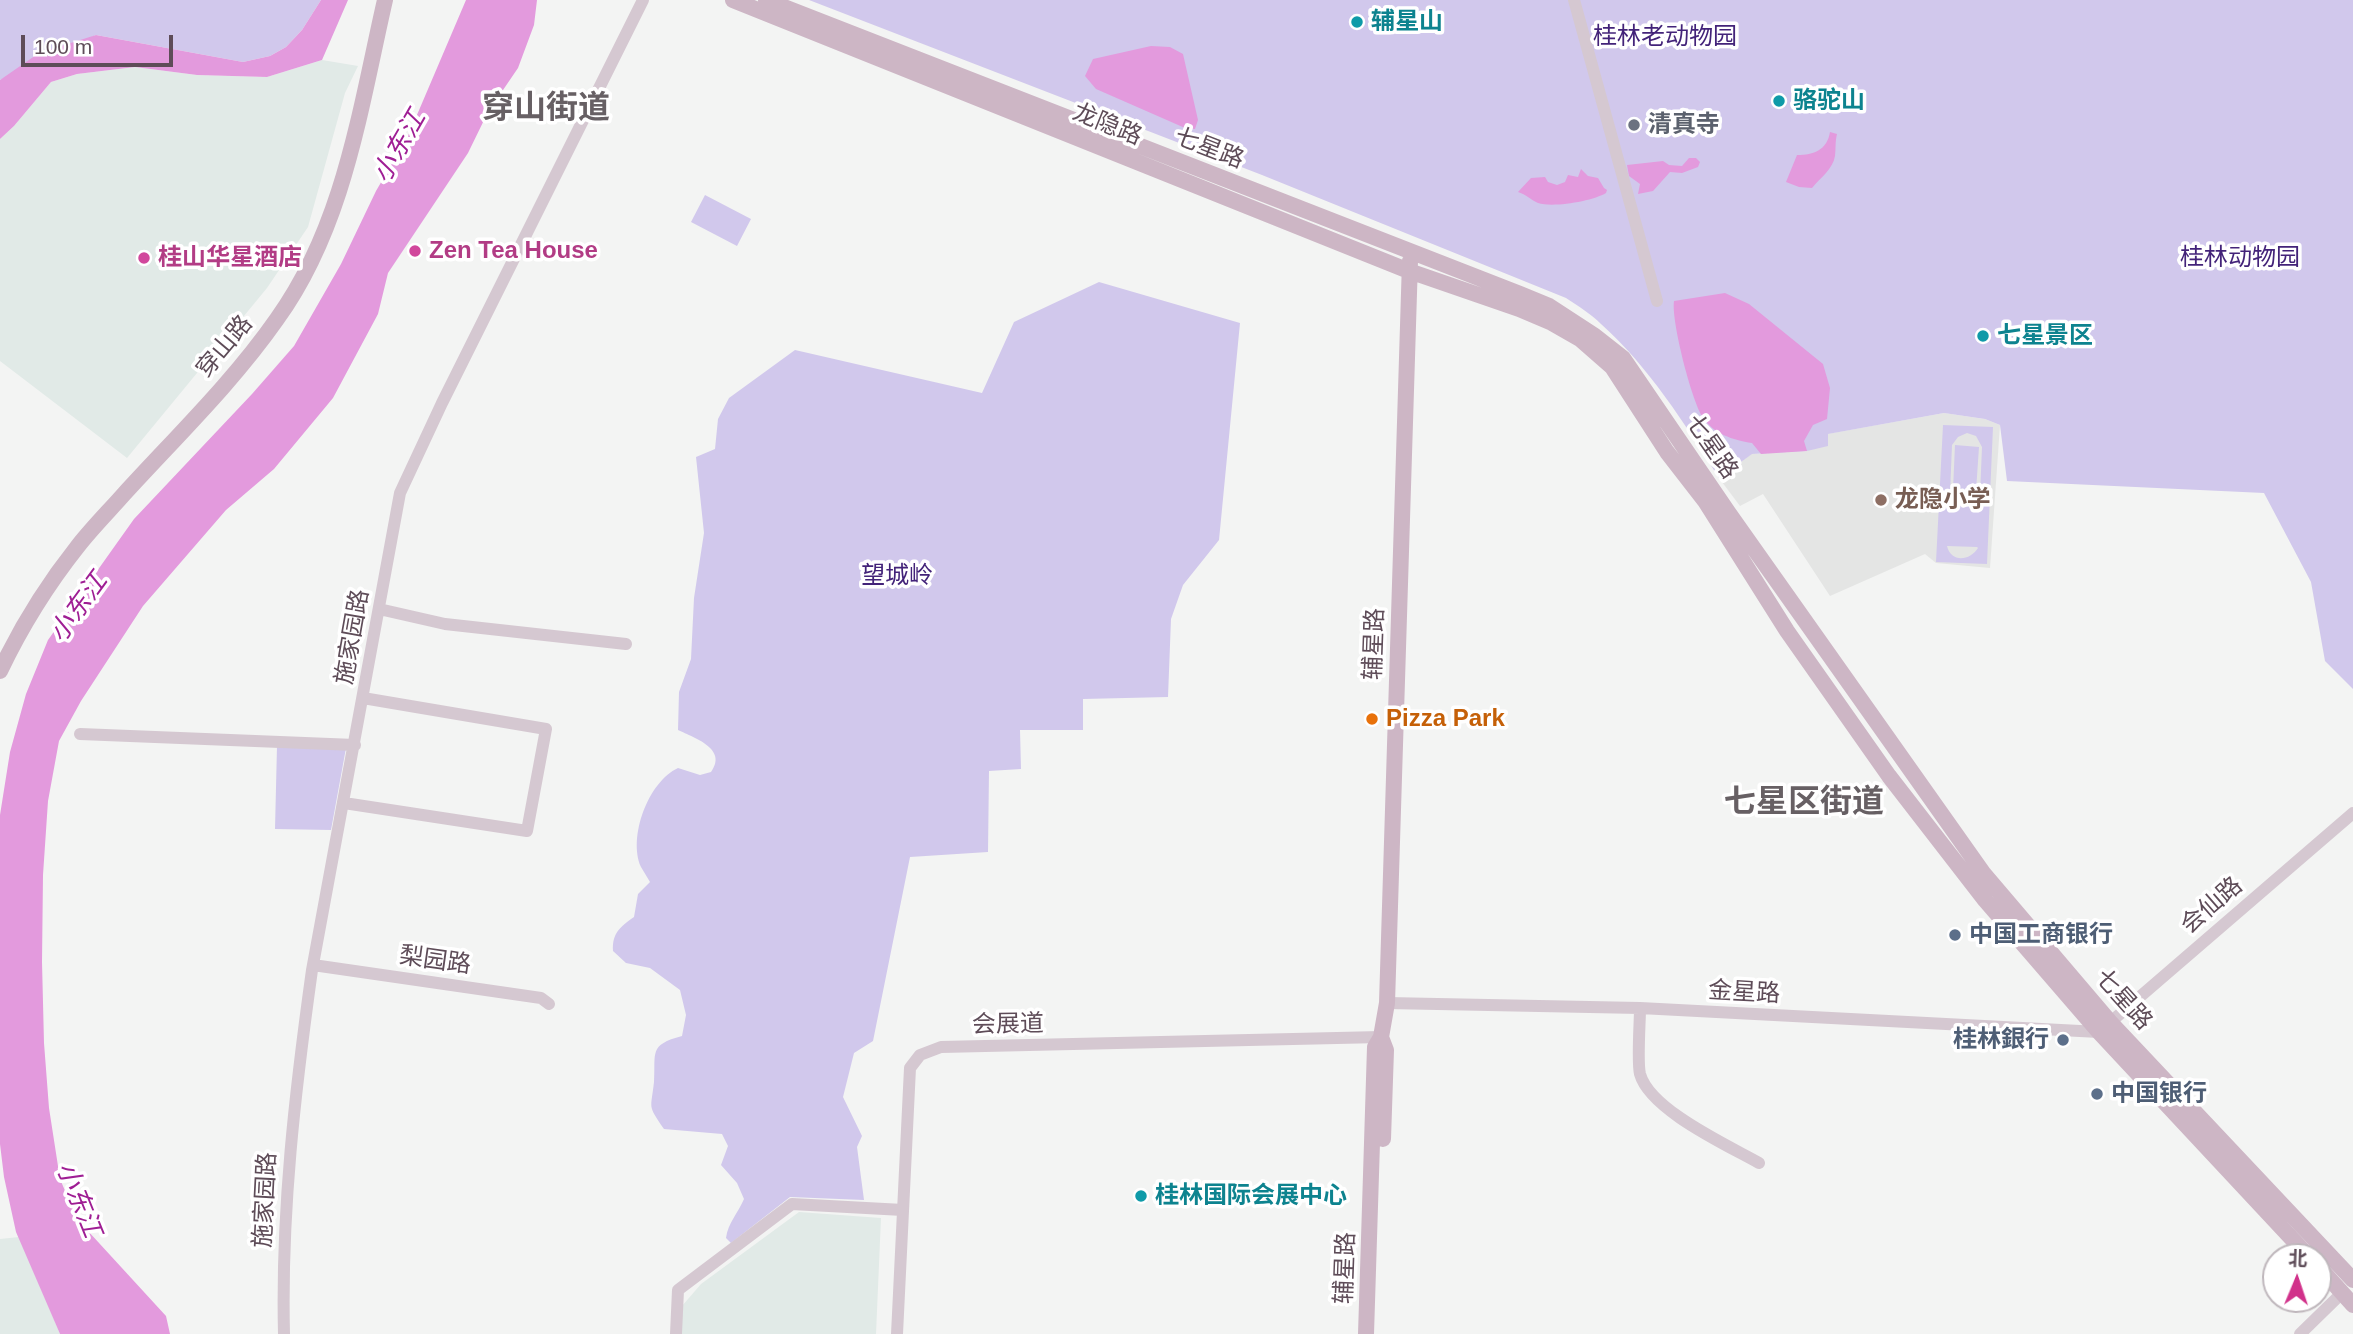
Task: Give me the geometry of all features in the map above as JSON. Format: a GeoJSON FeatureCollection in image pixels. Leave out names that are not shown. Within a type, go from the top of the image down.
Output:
{"type":"FeatureCollection","features":[{"type":"Feature","properties":{"kind":"main road","name":"穿山路"},"geometry":{"type":"LineString","coordinates":[[0,671],[14,641],[42,595],[79,544],[240,368],[278,318],[312,262],[337,197],[385,0]]}},
{"type":"Feature","properties":{"kind":"main road","name":"龙隐路"},"geometry":{"type":"LineString","coordinates":[[733,0],[1409,271],[1520,309],[1580,339]]}},
{"type":"Feature","properties":{"kind":"main road","name":"七星路"},"geometry":{"type":"LineString","coordinates":[[766,0],[1549,306],[1623,358],[1728,512],[1984,874],[2105,1027],[2297,1243]]}},
{"type":"Feature","properties":{"kind":"main road","name":"辅星路"},"geometry":{"type":"LineString","coordinates":[[1366,1334],[1375,1047],[1381,1037],[1387,1003],[1410,252]]}},
{"type":"Feature","properties":{"kind":"main road","name":"七星路"},"geometry":{"type":"LineString","coordinates":[[1580,339],[1612,367],[1667,452],[1705,501],[1787,631],[1889,776],[1985,900],[2039,966],[2105,1027],[2349,1292]]}},
{"type":"Feature","properties":{"kind":"main road","name":"辅星路"},"geometry":{"type":"LineString","coordinates":[[1377,1334],[1386,1050],[1381,1037]]}},
{"type":"Feature","properties":{"kind":"main road"},"geometry":{"type":"LineString","coordinates":[[2332,1278],[2349,1292]]}},
{"type":"Feature","properties":{"kind":"street","name":"施家园路"},"geometry":{"type":"LineString","coordinates":[[284,1334],[284,1259],[289,1160],[313,965],[400,493],[442,403],[643,0]]}},
{"type":"Feature","properties":{"kind":"street"},"geometry":{"type":"LineString","coordinates":[[1574,0],[1657,301]]}},
{"type":"Feature","properties":{"kind":"street"},"geometry":{"type":"LineString","coordinates":[[379,609],[445,624],[626,644]]}},
{"type":"Feature","properties":{"kind":"street"},"geometry":{"type":"LineString","coordinates":[[344,803],[527,831],[546,729],[363,698]]}},
{"type":"Feature","properties":{"kind":"street"},"geometry":{"type":"LineString","coordinates":[[80,734],[355,745]]}},
{"type":"Feature","properties":{"kind":"street","name":"会仙路"},"geometry":{"type":"LineString","coordinates":[[2105,1027],[2353,813]]}},
{"type":"Feature","properties":{"kind":"street","name":"梨园路"},"geometry":{"type":"LineString","coordinates":[[313,965],[541,998],[549,1004]]}},
{"type":"Feature","properties":{"kind":"street","name":"金星路"},"geometry":{"type":"LineString","coordinates":[[1387,1003],[1640,1008],[2105,1027]]}},
{"type":"Feature","properties":{"kind":"street"},"geometry":{"type":"LineString","coordinates":[[1640,1008],[1640,1074],[1659,1104],[1759,1163]]}},
{"type":"Feature","properties":{"kind":"street","name":"会展道"},"geometry":{"type":"LineString","coordinates":[[897,1334],[910,1068],[920,1055],[941,1047],[1381,1037]]}},
{"type":"Feature","properties":{"kind":"street"},"geometry":{"type":"LineString","coordinates":[[676,1334],[678,1290],[792,1205],[903,1210]]}},
{"type":"Feature","properties":{"kind":"street"},"geometry":{"type":"LineString","coordinates":[[2300,1334],[2349,1292]]}},
{"type":"Feature","properties":{"kind":"shaded area","name":"桂山华星酒店"},"geometry":{"type":"Polygon","coordinates":[[[322,60],[358,66],[345,93],[308,227],[267,288],[127,458],[0,361],[0,139],[51,82],[77,74],[135,67],[197,75],[267,77],[322,60]]]}},
{"type":"Feature","properties":{"kind":"shaded area","name":"龙隐小学"},"geometry":{"type":"Polygon","coordinates":[[[1944,413],[1985,419],[2000,425],[1990,568],[1936,563],[1925,554],[1830,596],[1763,494],[1740,506],[1719,478],[1751,454],[1807,451],[1827,434],[1944,413]]]}},
{"type":"Feature","properties":{"kind":"shaded area"},"geometry":{"type":"Polygon","coordinates":[[[799,1212],[881,1218],[876,1334],[681,1334],[682,1306],[701,1284],[799,1212]]]}},
{"type":"Feature","properties":{"kind":"shaded area"},"geometry":{"type":"Polygon","coordinates":[[[19,1237],[60,1334],[0,1334],[0,1239],[19,1237]]]}},
{"type":"Feature","properties":{"kind":"green space"},"geometry":{"type":"Polygon","coordinates":[[[0,0],[321,0],[302,30],[286,47],[270,56],[243,62],[96,35],[0,80],[0,0]]]}},
{"type":"Feature","properties":{"kind":"green space","name":"七星景区"},"geometry":{"type":"Polygon","coordinates":[[[809,0],[2353,0],[2353,689],[2325,661],[2311,582],[2264,493],[2007,481],[2000,425],[1985,419],[1944,413],[1828,434],[1828,446],[1807,451],[1752,454],[1719,478],[1679,417],[1635,359],[1597,320],[1566,298],[1262,175],[809,0]]]}},
{"type":"Feature","properties":{"kind":"green space"},"geometry":{"type":"Polygon","coordinates":[[[705,195],[751,219],[737,246],[691,222],[705,195]]]}},
{"type":"Feature","properties":{"kind":"green space","name":"望城岭"},"geometry":{"type":"Polygon","coordinates":[[[1099,282],[1240,323],[1219,540],[1183,585],[1171,619],[1168,697],[1083,699],[1083,730],[1020,730],[1021,769],[989,771],[988,852],[910,857],[873,1041],[854,1053],[843,1097],[862,1136],[857,1147],[864,1200],[790,1197],[731,1243],[726,1238],[727,1233],[744,1199],[737,1183],[721,1165],[728,1146],[722,1134],[664,1129],[651,1103],[656,1051],[664,1043],[682,1036],[686,1015],[680,990],[650,968],[626,963],[613,951],[616,935],[621,927],[634,917],[638,894],[650,882],[641,867],[637,841],[643,811],[650,798],[667,775],[678,768],[700,775],[711,772],[715,764],[713,751],[707,745],[678,730],[679,692],[691,659],[694,598],[704,533],[696,457],[715,449],[718,419],[729,398],[795,350],[982,393],[1014,322],[1099,282]]]}},
{"type":"Feature","properties":{"kind":"green space"},"geometry":{"type":"Polygon","coordinates":[[[1943,425],[1993,427],[1987,564],[1936,562],[1943,425]],[[1967,433],[1958,437],[1952,445],[1950,494],[1980,495],[1982,447],[1976,436],[1967,433]],[[1947,546],[1956,558],[1966,558],[1978,548],[1977,547],[1947,546]]]}},
{"type":"Feature","properties":{"kind":"green space"},"geometry":{"type":"Polygon","coordinates":[[[1955,445],[1979,447],[1976,491],[1953,490],[1955,445]]]}},
{"type":"Feature","properties":{"kind":"green space"},"geometry":{"type":"Polygon","coordinates":[[[277,746],[346,748],[331,830],[275,829],[277,746]]]}},
{"type":"Feature","properties":{"kind":"water"},"geometry":{"type":"Polygon","coordinates":[[[321,0],[348,0],[322,60],[267,77],[197,75],[135,67],[77,74],[51,82],[0,139],[0,80],[39,53],[96,35],[243,62],[270,56],[286,47],[302,30],[321,0]]]}},
{"type":"Feature","properties":{"kind":"water","name":"小东江"},"geometry":{"type":"Polygon","coordinates":[[[466,0],[537,0],[534,25],[518,68],[488,112],[468,153],[388,273],[378,314],[333,398],[274,469],[226,510],[143,606],[81,701],[59,741],[48,801],[43,875],[42,962],[49,1108],[60,1179],[77,1219],[166,1316],[170,1334],[60,1334],[16,1232],[0,1144],[0,815],[10,752],[26,694],[48,640],[134,519],[294,346],[341,264],[376,191],[408,136],[466,0]]]}},
{"type":"Feature","properties":{"kind":"water"},"geometry":{"type":"Polygon","coordinates":[[[1151,46],[1170,47],[1183,54],[1198,120],[1195,129],[1185,128],[1096,89],[1085,76],[1093,59],[1151,46]]]}},
{"type":"Feature","properties":{"kind":"water"},"geometry":{"type":"Polygon","coordinates":[[[1830,132],[1837,134],[1835,156],[1826,173],[1812,188],[1786,182],[1797,155],[1819,150],[1826,143],[1830,132]]]}},
{"type":"Feature","properties":{"kind":"water"},"geometry":{"type":"Polygon","coordinates":[[[1689,158],[1696,158],[1700,162],[1698,167],[1682,173],[1670,172],[1653,191],[1638,194],[1640,184],[1629,176],[1627,165],[1663,161],[1669,165],[1682,166],[1689,158]]]}},
{"type":"Feature","properties":{"kind":"water"},"geometry":{"type":"Polygon","coordinates":[[[1581,169],[1588,176],[1598,178],[1607,190],[1606,193],[1583,201],[1553,205],[1538,203],[1518,192],[1531,178],[1545,177],[1548,182],[1557,185],[1565,182],[1568,175],[1578,177],[1581,169]]]}},
{"type":"Feature","properties":{"kind":"water"},"geometry":{"type":"Polygon","coordinates":[[[1725,293],[1749,304],[1823,364],[1830,388],[1827,419],[1813,425],[1804,441],[1807,451],[1761,454],[1752,443],[1718,432],[1702,416],[1683,359],[1674,301],[1725,293]]]}},
{"type":"Feature","properties":{"kind":"place","name":"辅星山"},"geometry":{"type":"Point","coordinates":[1357,22]}},
{"type":"Feature","properties":{"kind":"place","name":"骆驼山"},"geometry":{"type":"Point","coordinates":[1779,101]}},
{"type":"Feature","properties":{"kind":"place","name":"清真寺"},"geometry":{"type":"Point","coordinates":[1634,125]}},
{"type":"Feature","properties":{"kind":"place","name":"Zen Tea House"},"geometry":{"type":"Point","coordinates":[415,251]}},
{"type":"Feature","properties":{"kind":"place","name":"桂山华星酒店"},"geometry":{"type":"Point","coordinates":[144,258]}},
{"type":"Feature","properties":{"kind":"place","name":"七星景区"},"geometry":{"type":"Point","coordinates":[1983,336]}},
{"type":"Feature","properties":{"kind":"place","name":"龙隐小学"},"geometry":{"type":"Point","coordinates":[1881,500]}},
{"type":"Feature","properties":{"kind":"place","name":"Pizza Park"},"geometry":{"type":"Point","coordinates":[1372,719]}},
{"type":"Feature","properties":{"kind":"place","name":"中国工商银行"},"geometry":{"type":"Point","coordinates":[1955,935]}},
{"type":"Feature","properties":{"kind":"place","name":"桂林銀行"},"geometry":{"type":"Point","coordinates":[2063,1040]}},
{"type":"Feature","properties":{"kind":"place","name":"中国银行"},"geometry":{"type":"Point","coordinates":[2097,1094]}},
{"type":"Feature","properties":{"kind":"place","name":"桂林国际会展中心"},"geometry":{"type":"Point","coordinates":[1141,1196]}},
{"type":"Feature","properties":{"kind":"district","name":"穿山街道"},"geometry":{"type":"Point","coordinates":[546,109]}},
{"type":"Feature","properties":{"kind":"district","name":"七星区街道"},"geometry":{"type":"Point","coordinates":[1804,803]}},
{"type":"Feature","properties":{"kind":"park label","name":"桂林老动物园"},"geometry":{"type":"Point","coordinates":[1665,37]}},
{"type":"Feature","properties":{"kind":"park label","name":"桂林动物园"},"geometry":{"type":"Point","coordinates":[2240,258]}}]}
